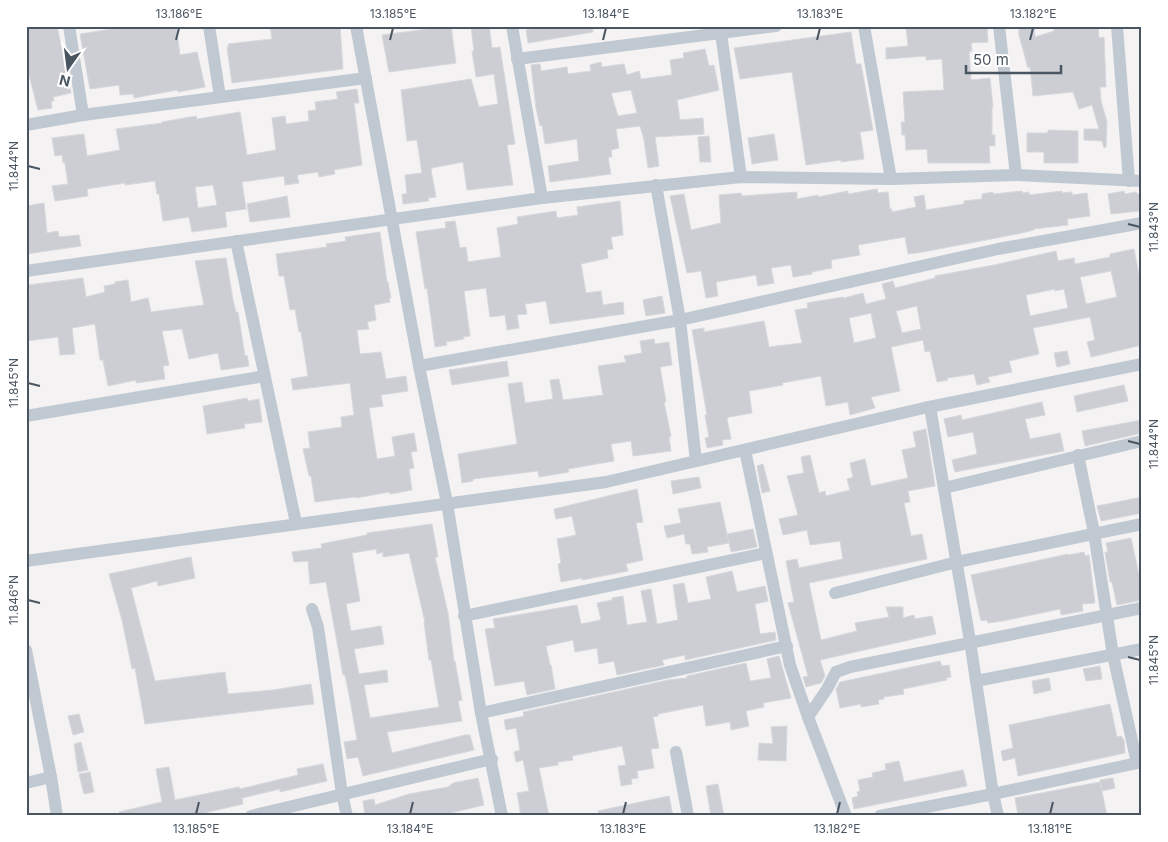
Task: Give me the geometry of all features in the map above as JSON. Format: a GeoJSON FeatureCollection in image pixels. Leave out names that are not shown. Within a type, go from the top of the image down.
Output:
{"type":"FeatureCollection","features":[{"type":"Feature","properties":{"kind":"street"},"geometry":{"type":"LineString","coordinates":[[69,26],[83,115]]}},
{"type":"Feature","properties":{"kind":"street"},"geometry":{"type":"LineString","coordinates":[[209,26],[220,97]]}},
{"type":"Feature","properties":{"kind":"street"},"geometry":{"type":"LineString","coordinates":[[356,26],[419,366],[447,503],[481,713],[492,759],[502,816]]}},
{"type":"Feature","properties":{"kind":"street"},"geometry":{"type":"LineString","coordinates":[[512,26],[542,198]]}},
{"type":"Feature","properties":{"kind":"street"},"geometry":{"type":"LineString","coordinates":[[517,59],[721,30],[776,26]]}},
{"type":"Feature","properties":{"kind":"street"},"geometry":{"type":"LineString","coordinates":[[864,26],[891,179]]}},
{"type":"Feature","properties":{"kind":"street"},"geometry":{"type":"LineString","coordinates":[[999,26],[1016,175]]}},
{"type":"Feature","properties":{"kind":"street"},"geometry":{"type":"LineString","coordinates":[[26,270],[542,198],[741,177],[891,179],[1016,175],[1135,181],[1117,26]]}},
{"type":"Feature","properties":{"kind":"street"},"geometry":{"type":"LineString","coordinates":[[721,30],[741,177]]}},
{"type":"Feature","properties":{"kind":"street"},"geometry":{"type":"LineString","coordinates":[[26,125],[83,115],[366,78]]}},
{"type":"Feature","properties":{"kind":"street"},"geometry":{"type":"LineString","coordinates":[[656,185],[680,320],[696,461]]}},
{"type":"Feature","properties":{"kind":"street"},"geometry":{"type":"LineString","coordinates":[[419,366],[680,320],[998,249],[1142,223]]}},
{"type":"Feature","properties":{"kind":"street"},"geometry":{"type":"LineString","coordinates":[[236,241],[296,523]]}},
{"type":"Feature","properties":{"kind":"street"},"geometry":{"type":"LineString","coordinates":[[26,561],[606,482],[930,407],[1142,364]]}},
{"type":"Feature","properties":{"kind":"street"},"geometry":{"type":"LineString","coordinates":[[26,416],[265,376]]}},
{"type":"Feature","properties":{"kind":"street"},"geometry":{"type":"LineString","coordinates":[[930,407],[998,816]]}},
{"type":"Feature","properties":{"kind":"street"},"geometry":{"type":"LineString","coordinates":[[944,488],[1142,440]]}},
{"type":"Feature","properties":{"kind":"street"},"geometry":{"type":"LineString","coordinates":[[745,450],[790,665],[846,816]]}},
{"type":"Feature","properties":{"kind":"street"},"geometry":{"type":"LineString","coordinates":[[880,816],[993,794],[1139,762],[1114,655],[1094,533],[1078,455]]}},
{"type":"Feature","properties":{"kind":"street"},"geometry":{"type":"LineString","coordinates":[[835,593],[957,562],[1142,524]]}},
{"type":"Feature","properties":{"kind":"street"},"geometry":{"type":"LineString","coordinates":[[464,616],[766,553]]}},
{"type":"Feature","properties":{"kind":"street"},"geometry":{"type":"LineString","coordinates":[[808,717],[836,672],[850,667],[970,641],[1142,608]]}},
{"type":"Feature","properties":{"kind":"street"},"geometry":{"type":"LineString","coordinates":[[312,609],[318,627],[342,794],[347,816]]}},
{"type":"Feature","properties":{"kind":"street"},"geometry":{"type":"LineString","coordinates":[[481,713],[787,646]]}},
{"type":"Feature","properties":{"kind":"street"},"geometry":{"type":"LineString","coordinates":[[976,681],[1142,649]]}},
{"type":"Feature","properties":{"kind":"street"},"geometry":{"type":"LineString","coordinates":[[26,650],[51,778],[56,816]]}},
{"type":"Feature","properties":{"kind":"street"},"geometry":{"type":"LineString","coordinates":[[676,752],[688,816]]}},
{"type":"Feature","properties":{"kind":"street"},"geometry":{"type":"LineString","coordinates":[[251,816],[492,759]]}},
{"type":"Feature","properties":{"kind":"street"},"geometry":{"type":"LineString","coordinates":[[26,783],[51,778]]}},
{"type":"Feature","properties":{"kind":"building"},"geometry":{"type":"Polygon","coordinates":[[[26,26],[57,26],[71,93],[53,97],[54,101],[51,101],[52,108],[38,110],[26,63],[26,26]]]}},
{"type":"Feature","properties":{"kind":"building"},"geometry":{"type":"Polygon","coordinates":[[[131,26],[176,26],[180,55],[197,52],[205,87],[134,98],[133,94],[120,95],[119,85],[90,89],[80,34],[131,26]]]}},
{"type":"Feature","properties":{"kind":"building"},"geometry":{"type":"Polygon","coordinates":[[[270,26],[340,26],[343,69],[232,83],[228,44],[272,39],[270,26]]]}},
{"type":"Feature","properties":{"kind":"building"},"geometry":{"type":"Polygon","coordinates":[[[451,26],[456,63],[389,72],[382,35],[451,26]]]}},
{"type":"Feature","properties":{"kind":"building"},"geometry":{"type":"Polygon","coordinates":[[[471,26],[489,26],[492,48],[500,47],[515,144],[507,145],[513,185],[467,190],[463,162],[432,168],[436,197],[428,198],[429,201],[403,204],[402,194],[407,194],[405,175],[422,173],[417,140],[407,141],[401,90],[471,79],[479,107],[498,104],[494,74],[476,77],[471,26]]]}},
{"type":"Feature","properties":{"kind":"building"},"geometry":{"type":"Polygon","coordinates":[[[550,26],[592,26],[593,32],[528,43],[526,30],[550,26]]]}},
{"type":"Feature","properties":{"kind":"building"},"geometry":{"type":"Polygon","coordinates":[[[987,26],[988,42],[971,43],[972,51],[969,52],[971,80],[990,78],[993,107],[992,135],[995,135],[995,146],[989,146],[990,163],[928,163],[927,149],[906,150],[905,135],[902,135],[901,122],[905,122],[903,92],[944,90],[942,59],[926,60],[926,56],[886,59],[886,48],[908,46],[906,27],[987,26]]]}},
{"type":"Feature","properties":{"kind":"building"},"geometry":{"type":"Polygon","coordinates":[[[1019,26],[1034,26],[1035,37],[1054,31],[1054,26],[1098,26],[1099,38],[1104,37],[1106,87],[1100,87],[1101,101],[1107,122],[1106,147],[1104,148],[1102,141],[1084,140],[1084,129],[1099,129],[1092,105],[1079,109],[1073,92],[1033,96],[1030,67],[1028,68],[1019,35],[1019,26]]]}},
{"type":"Feature","properties":{"kind":"building"},"geometry":{"type":"Polygon","coordinates":[[[851,32],[856,64],[861,64],[873,130],[860,132],[864,159],[806,165],[792,72],[740,79],[734,48],[851,32]]]}},
{"type":"Feature","properties":{"kind":"building"},"geometry":{"type":"Polygon","coordinates":[[[705,49],[709,66],[714,65],[719,90],[677,100],[680,120],[703,118],[704,134],[655,137],[659,166],[648,168],[640,126],[616,129],[619,148],[611,150],[612,157],[608,157],[611,174],[550,182],[548,166],[579,161],[577,139],[545,144],[542,125],[540,126],[536,108],[531,65],[540,64],[541,71],[567,67],[568,74],[591,71],[590,65],[601,62],[602,67],[624,64],[627,75],[639,71],[641,79],[672,75],[670,60],[684,58],[683,53],[705,49]],[[631,90],[611,93],[618,116],[637,113],[631,90]]]}},
{"type":"Feature","properties":{"kind":"building"},"geometry":{"type":"Polygon","coordinates":[[[357,89],[359,103],[354,103],[362,165],[334,170],[335,174],[319,177],[318,172],[297,175],[299,183],[285,185],[284,176],[242,182],[246,209],[225,212],[227,227],[192,232],[189,217],[163,221],[155,181],[125,185],[125,183],[87,189],[88,196],[55,201],[52,186],[68,184],[65,163],[63,163],[62,155],[55,156],[52,138],[84,134],[87,156],[120,150],[116,129],[196,116],[197,119],[240,112],[247,155],[276,150],[272,118],[285,116],[286,124],[309,121],[308,111],[316,110],[315,102],[338,99],[336,92],[357,89]],[[213,185],[195,187],[198,208],[217,205],[213,185]]]}},
{"type":"Feature","properties":{"kind":"building"},"geometry":{"type":"Polygon","coordinates":[[[1048,130],[1078,131],[1078,163],[1044,163],[1044,152],[1027,152],[1027,133],[1048,133],[1048,130]]]}},
{"type":"Feature","properties":{"kind":"building"},"geometry":{"type":"Polygon","coordinates":[[[774,134],[778,160],[752,164],[748,138],[774,134]]]}},
{"type":"Feature","properties":{"kind":"building"},"geometry":{"type":"Polygon","coordinates":[[[709,136],[711,162],[700,162],[698,137],[709,136]]]}},
{"type":"Feature","properties":{"kind":"building"},"geometry":{"type":"Polygon","coordinates":[[[877,189],[878,193],[888,192],[892,212],[916,207],[914,197],[924,195],[926,210],[964,204],[964,201],[982,199],[982,194],[993,192],[993,194],[1022,191],[1022,193],[1029,192],[1029,195],[1062,191],[1062,193],[1072,192],[1072,195],[1087,193],[1090,216],[1067,219],[1068,225],[1034,229],[1017,234],[908,254],[905,237],[858,245],[860,255],[831,260],[832,268],[793,277],[791,265],[771,268],[774,283],[758,286],[756,275],[716,282],[718,296],[706,298],[701,271],[687,273],[670,196],[684,194],[691,230],[721,223],[719,195],[741,193],[742,196],[797,192],[797,199],[848,191],[848,194],[877,189]]]}},
{"type":"Feature","properties":{"kind":"building"},"geometry":{"type":"Polygon","coordinates":[[[1124,191],[1125,194],[1136,192],[1137,194],[1142,194],[1142,209],[1111,214],[1108,194],[1124,191]]]}},
{"type":"Feature","properties":{"kind":"building"},"geometry":{"type":"Polygon","coordinates":[[[287,196],[290,217],[250,222],[247,204],[287,196]]]}},
{"type":"Feature","properties":{"kind":"building"},"geometry":{"type":"Polygon","coordinates":[[[620,201],[623,235],[611,237],[613,249],[607,250],[608,258],[581,264],[586,293],[601,291],[603,305],[623,302],[624,314],[550,324],[546,301],[525,304],[527,314],[517,315],[519,328],[507,330],[505,315],[490,317],[486,288],[464,291],[470,336],[446,342],[447,345],[435,347],[427,288],[425,289],[416,232],[446,228],[445,222],[455,221],[460,248],[466,247],[468,262],[501,257],[497,228],[518,224],[517,217],[556,211],[557,218],[578,215],[577,207],[620,201]]]}},
{"type":"Feature","properties":{"kind":"building"},"geometry":{"type":"Polygon","coordinates":[[[44,203],[47,233],[58,231],[59,237],[79,235],[81,246],[26,254],[26,206],[44,203]]]}},
{"type":"Feature","properties":{"kind":"building"},"geometry":{"type":"Polygon","coordinates":[[[380,232],[391,298],[389,298],[390,302],[374,305],[376,320],[367,322],[369,329],[357,330],[360,354],[381,352],[386,379],[406,376],[408,391],[381,395],[383,406],[369,408],[377,459],[395,456],[392,437],[414,433],[417,451],[411,452],[414,468],[409,469],[412,490],[315,502],[311,476],[309,476],[303,449],[310,448],[308,432],[342,427],[341,417],[354,415],[350,383],[293,390],[291,379],[308,376],[301,332],[299,332],[295,309],[290,310],[284,276],[279,276],[276,254],[327,247],[326,244],[346,241],[345,237],[380,232]]]}},
{"type":"Feature","properties":{"kind":"building"},"geometry":{"type":"Polygon","coordinates":[[[1134,249],[1139,275],[1142,274],[1142,345],[1091,357],[1087,342],[1095,340],[1090,317],[1033,328],[1039,354],[1009,361],[1012,372],[988,377],[990,382],[977,385],[974,374],[947,378],[948,380],[937,382],[930,351],[925,352],[923,340],[891,347],[900,391],[871,397],[875,408],[850,415],[848,402],[826,406],[821,376],[782,383],[783,385],[749,391],[752,413],[729,417],[727,419],[731,439],[722,440],[723,445],[707,448],[705,438],[709,437],[705,415],[707,415],[692,330],[704,328],[704,332],[764,321],[769,347],[802,343],[795,310],[808,308],[807,303],[844,298],[863,293],[866,304],[886,299],[882,284],[893,281],[895,288],[935,278],[935,276],[1056,251],[1058,261],[1074,258],[1075,264],[1110,257],[1110,254],[1134,249]],[[1111,271],[1080,277],[1086,304],[1117,297],[1111,271]],[[1064,289],[1026,295],[1030,316],[1068,308],[1064,289]],[[917,306],[896,311],[902,333],[921,329],[917,306]],[[871,313],[849,318],[854,343],[876,338],[871,313]]]}},
{"type":"Feature","properties":{"kind":"building"},"geometry":{"type":"Polygon","coordinates":[[[226,258],[233,300],[236,312],[238,312],[245,356],[247,355],[249,366],[221,370],[218,353],[189,359],[182,329],[162,331],[169,365],[163,366],[165,379],[136,383],[136,380],[108,386],[103,360],[100,360],[95,324],[72,328],[75,354],[60,355],[58,337],[26,341],[26,293],[30,293],[28,285],[83,278],[86,297],[105,292],[104,286],[128,280],[131,302],[148,298],[151,312],[204,305],[195,261],[226,258]]]}},
{"type":"Feature","properties":{"kind":"building"},"geometry":{"type":"Polygon","coordinates":[[[662,296],[665,313],[646,316],[643,300],[662,296]]]}},
{"type":"Feature","properties":{"kind":"building"},"geometry":{"type":"Polygon","coordinates":[[[654,339],[655,344],[669,342],[672,365],[660,367],[666,402],[664,402],[671,436],[669,437],[671,451],[633,456],[631,441],[611,444],[614,461],[568,469],[569,472],[539,477],[538,471],[473,479],[473,481],[462,483],[458,454],[517,444],[508,384],[522,382],[525,403],[553,399],[550,380],[559,379],[563,400],[603,395],[598,366],[626,362],[624,356],[642,353],[640,341],[654,339]]]}},
{"type":"Feature","properties":{"kind":"building"},"geometry":{"type":"Polygon","coordinates":[[[1067,351],[1070,364],[1057,367],[1054,353],[1067,351]]]}},
{"type":"Feature","properties":{"kind":"building"},"geometry":{"type":"Polygon","coordinates":[[[507,361],[509,376],[452,385],[449,370],[507,361]]]}},
{"type":"Feature","properties":{"kind":"building"},"geometry":{"type":"Polygon","coordinates":[[[1124,385],[1128,401],[1077,412],[1074,396],[1124,385]]]}},
{"type":"Feature","properties":{"kind":"building"},"geometry":{"type":"Polygon","coordinates":[[[247,398],[248,401],[259,399],[262,422],[244,424],[245,428],[207,434],[203,406],[247,398]]]}},
{"type":"Feature","properties":{"kind":"building"},"geometry":{"type":"Polygon","coordinates":[[[1042,402],[1045,415],[1025,419],[1030,439],[1060,433],[1064,451],[955,472],[952,460],[977,454],[973,432],[948,437],[944,419],[961,415],[962,420],[1042,402]]]}},
{"type":"Feature","properties":{"kind":"building"},"geometry":{"type":"Polygon","coordinates":[[[1142,420],[1142,433],[1085,446],[1082,431],[1142,420]]]}},
{"type":"Feature","properties":{"kind":"building"},"geometry":{"type":"Polygon","coordinates":[[[926,429],[935,486],[908,491],[910,502],[904,503],[911,536],[922,534],[927,559],[809,583],[821,640],[857,631],[855,623],[889,617],[886,607],[903,607],[903,618],[914,615],[915,619],[932,616],[936,634],[820,660],[825,676],[821,683],[806,687],[803,677],[808,676],[788,603],[794,602],[786,561],[797,559],[799,568],[843,559],[840,541],[810,545],[807,530],[783,535],[779,519],[798,515],[787,476],[804,473],[801,457],[810,455],[819,493],[825,491],[826,496],[850,490],[847,479],[853,477],[850,463],[865,459],[871,486],[908,478],[902,450],[916,447],[913,432],[926,429]]]}},
{"type":"Feature","properties":{"kind":"building"},"geometry":{"type":"Polygon","coordinates":[[[763,464],[770,491],[762,493],[757,466],[763,464]]]}},
{"type":"Feature","properties":{"kind":"building"},"geometry":{"type":"Polygon","coordinates":[[[699,477],[701,488],[673,494],[671,481],[699,477]]]}},
{"type":"Feature","properties":{"kind":"building"},"geometry":{"type":"Polygon","coordinates":[[[637,489],[643,522],[636,523],[643,560],[626,564],[628,571],[561,582],[558,564],[561,563],[557,539],[576,535],[572,516],[556,519],[554,509],[637,489]]]}},
{"type":"Feature","properties":{"kind":"building"},"geometry":{"type":"Polygon","coordinates":[[[1142,497],[1142,513],[1101,521],[1097,506],[1142,497]]]}},
{"type":"Feature","properties":{"kind":"building"},"geometry":{"type":"Polygon","coordinates":[[[720,502],[729,543],[707,547],[708,552],[692,554],[690,544],[686,544],[684,534],[667,538],[664,526],[681,523],[678,509],[720,502]]]}},
{"type":"Feature","properties":{"kind":"building"},"geometry":{"type":"Polygon","coordinates":[[[432,524],[438,557],[435,557],[448,613],[454,661],[462,700],[458,701],[462,721],[387,732],[392,753],[465,735],[470,735],[474,750],[363,776],[358,757],[347,759],[344,742],[357,740],[326,582],[310,584],[308,561],[294,562],[292,552],[322,548],[321,544],[367,535],[367,533],[432,524]],[[376,549],[352,553],[360,601],[346,604],[351,631],[381,626],[384,644],[354,649],[359,674],[387,670],[388,682],[364,685],[370,718],[439,707],[431,660],[429,660],[425,622],[409,553],[383,557],[383,552],[377,554],[376,549]]]}},
{"type":"Feature","properties":{"kind":"building"},"geometry":{"type":"Polygon","coordinates":[[[753,529],[757,547],[731,552],[727,534],[753,529]]]}},
{"type":"Feature","properties":{"kind":"building"},"geometry":{"type":"Polygon","coordinates":[[[1131,538],[1139,575],[1142,575],[1142,600],[1117,605],[1112,582],[1110,582],[1105,552],[1108,552],[1106,543],[1131,538]]]}},
{"type":"Feature","properties":{"kind":"building"},"geometry":{"type":"Polygon","coordinates":[[[1084,552],[1085,556],[1089,555],[1095,603],[1082,604],[1083,611],[1061,615],[1060,609],[1003,621],[988,623],[987,620],[981,621],[971,575],[1084,552]]]}},
{"type":"Feature","properties":{"kind":"building"},"geometry":{"type":"Polygon","coordinates":[[[191,557],[195,578],[158,586],[157,581],[131,588],[155,681],[225,672],[228,694],[311,684],[314,704],[145,724],[135,668],[132,669],[122,620],[109,574],[191,557]]]}},
{"type":"Feature","properties":{"kind":"building"},"geometry":{"type":"Polygon","coordinates":[[[732,571],[737,592],[765,586],[768,601],[755,604],[760,634],[775,632],[776,640],[685,660],[685,655],[662,660],[664,665],[617,675],[614,661],[599,664],[597,648],[575,652],[573,640],[546,646],[555,689],[527,695],[524,681],[495,686],[485,629],[495,628],[493,619],[577,605],[581,624],[601,620],[597,603],[623,596],[627,625],[647,622],[641,591],[651,589],[657,624],[678,620],[673,585],[684,583],[688,603],[711,599],[706,577],[732,571]]]}},
{"type":"Feature","properties":{"kind":"building"},"geometry":{"type":"Polygon","coordinates":[[[779,656],[791,698],[763,703],[764,707],[746,711],[749,726],[731,730],[730,722],[706,726],[703,705],[658,714],[658,716],[653,717],[659,748],[651,749],[654,768],[637,771],[638,778],[631,779],[632,784],[621,786],[618,766],[626,765],[622,746],[572,756],[573,760],[539,768],[549,816],[521,816],[517,793],[529,791],[523,760],[516,762],[514,752],[520,750],[516,728],[506,730],[504,720],[524,716],[523,712],[668,680],[687,678],[687,676],[746,663],[750,681],[771,678],[767,659],[779,656]]]}},
{"type":"Feature","properties":{"kind":"building"},"geometry":{"type":"Polygon","coordinates":[[[940,661],[942,666],[949,665],[951,677],[946,678],[947,680],[903,689],[904,694],[884,697],[884,699],[878,700],[879,704],[861,707],[861,704],[840,708],[836,689],[840,682],[940,661]]]}},
{"type":"Feature","properties":{"kind":"building"},"geometry":{"type":"Polygon","coordinates":[[[1100,666],[1102,679],[1086,681],[1083,669],[1100,666]]]}},
{"type":"Feature","properties":{"kind":"building"},"geometry":{"type":"Polygon","coordinates":[[[1049,678],[1051,690],[1034,694],[1032,681],[1049,678]]]}},
{"type":"Feature","properties":{"kind":"building"},"geometry":{"type":"Polygon","coordinates":[[[1110,704],[1117,737],[1121,736],[1124,740],[1125,753],[1018,776],[1015,758],[1003,761],[1001,751],[1013,748],[1009,725],[1110,704]]]}},
{"type":"Feature","properties":{"kind":"building"},"geometry":{"type":"Polygon","coordinates":[[[79,714],[84,732],[73,735],[68,716],[79,714]]]}},
{"type":"Feature","properties":{"kind":"building"},"geometry":{"type":"Polygon","coordinates":[[[787,726],[786,761],[758,760],[759,743],[773,744],[771,727],[787,726]]]}},
{"type":"Feature","properties":{"kind":"building"},"geometry":{"type":"Polygon","coordinates":[[[81,742],[88,770],[78,772],[74,744],[81,742]]]}},
{"type":"Feature","properties":{"kind":"building"},"geometry":{"type":"Polygon","coordinates":[[[899,761],[904,782],[963,770],[967,786],[854,809],[852,798],[858,796],[857,792],[860,791],[858,780],[873,777],[872,773],[886,770],[885,764],[899,761]]]}},
{"type":"Feature","properties":{"kind":"building"},"geometry":{"type":"Polygon","coordinates":[[[323,764],[327,781],[280,792],[280,789],[242,798],[243,804],[197,816],[120,816],[119,812],[162,802],[156,769],[169,767],[175,800],[239,787],[240,789],[298,775],[297,769],[323,764]]]}},
{"type":"Feature","properties":{"kind":"building"},"geometry":{"type":"Polygon","coordinates":[[[90,772],[94,792],[84,794],[79,774],[90,772]]]}},
{"type":"Feature","properties":{"kind":"building"},"geometry":{"type":"Polygon","coordinates":[[[478,778],[484,805],[438,816],[365,816],[363,801],[374,799],[375,805],[409,794],[448,787],[453,783],[478,778]]]}},
{"type":"Feature","properties":{"kind":"building"},"geometry":{"type":"Polygon","coordinates":[[[1113,778],[1115,788],[1102,791],[1100,780],[1113,778]]]}},
{"type":"Feature","properties":{"kind":"building"},"geometry":{"type":"Polygon","coordinates":[[[1100,782],[1107,816],[1018,816],[1015,798],[1100,782]]]}},
{"type":"Feature","properties":{"kind":"building"},"geometry":{"type":"Polygon","coordinates":[[[718,784],[724,816],[711,816],[706,786],[718,784]]]}},
{"type":"Feature","properties":{"kind":"building"},"geometry":{"type":"Polygon","coordinates":[[[669,796],[673,816],[599,816],[598,811],[669,796]]]}}]}
